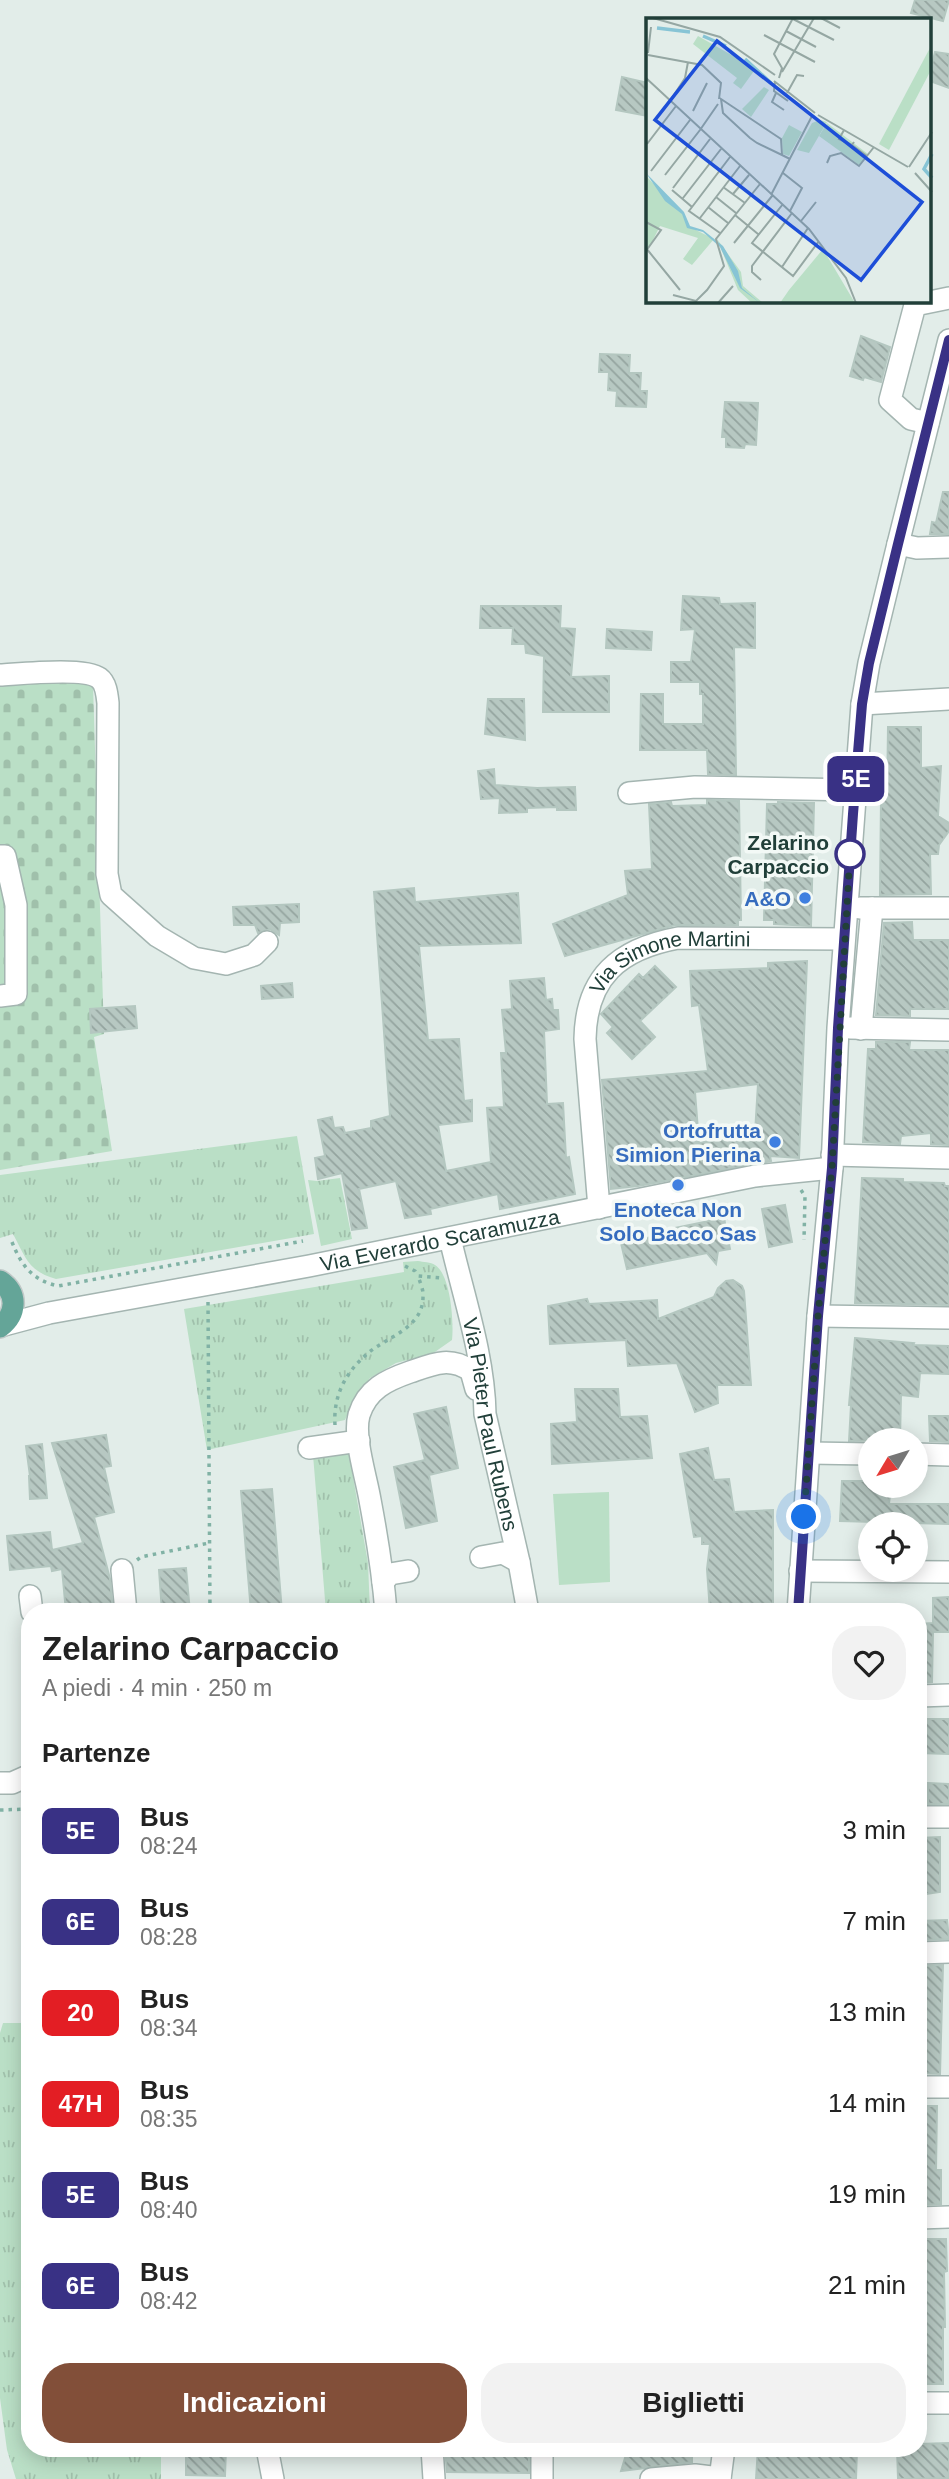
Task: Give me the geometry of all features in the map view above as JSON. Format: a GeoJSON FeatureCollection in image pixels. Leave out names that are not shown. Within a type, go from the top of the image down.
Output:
{"type":"FeatureCollection","features":[{"type":"Feature","properties":{"kind":"main road"},"geometry":{"type":"LineString","coordinates":[[2,1326],[13,1312],[13,1298],[3,1283]]}},
{"type":"Feature","properties":{"kind":"street"},"geometry":{"type":"LineString","coordinates":[[925,303],[915,305],[890,400],[911,419],[928,423]]}},
{"type":"Feature","properties":{"kind":"street"},"geometry":{"type":"LineString","coordinates":[[798,1603],[818,1316],[832,1161],[838,1028],[862,704],[869,663],[949,340]]}},
{"type":"Feature","properties":{"kind":"street"},"geometry":{"type":"LineString","coordinates":[[898,544],[917,548],[949,547]]}},
{"type":"Feature","properties":{"kind":"street"},"geometry":{"type":"LineString","coordinates":[[0,675],[55,672],[90,674],[100,678],[108,703],[107,874],[111,895],[157,936],[194,958],[226,964],[254,955],[267,942]]}},
{"type":"Feature","properties":{"kind":"street"},"geometry":{"type":"LineString","coordinates":[[862,704],[949,699]]}},
{"type":"Feature","properties":{"kind":"street"},"geometry":{"type":"LineString","coordinates":[[629,793],[695,787],[855,790]]}},
{"type":"Feature","properties":{"kind":"street"},"geometry":{"type":"LineString","coordinates":[[0,856],[5,856],[16,905],[17,971],[16,994],[0,996]]}},
{"type":"Feature","properties":{"kind":"street"},"geometry":{"type":"LineString","coordinates":[[847,908],[949,908]]}},
{"type":"Feature","properties":{"kind":"street"},"geometry":{"type":"LineString","coordinates":[[862,1029],[872,908]]}},
{"type":"Feature","properties":{"kind":"street","name":"Via Simone Martini"},"geometry":{"type":"LineString","coordinates":[[599,1208],[585,1016],[603,977],[620,960],[636,950],[678,938],[844,939]]}},
{"type":"Feature","properties":{"kind":"street"},"geometry":{"type":"LineString","coordinates":[[838,1028],[949,1030]]}},
{"type":"Feature","properties":{"kind":"street","name":"Via Everardo Scaramuzza"},"geometry":{"type":"LineString","coordinates":[[2,1326],[49,1313],[309,1266],[832,1161],[949,1158]]}},
{"type":"Feature","properties":{"kind":"street","name":"Via Pieter Paul Rubens"},"geometry":{"type":"LineString","coordinates":[[450,1238],[471,1324],[485,1396],[485,1414],[519,1562],[526,1603]]}},
{"type":"Feature","properties":{"kind":"street"},"geometry":{"type":"LineString","coordinates":[[3,1283],[31,1306],[49,1313]]}},
{"type":"Feature","properties":{"kind":"street"},"geometry":{"type":"LineString","coordinates":[[818,1316],[949,1318]]}},
{"type":"Feature","properties":{"kind":"street"},"geometry":{"type":"LineString","coordinates":[[385,1603],[359,1441],[358,1417],[375,1388],[389,1380],[443,1361],[461,1345],[471,1324]]}},
{"type":"Feature","properties":{"kind":"street"},"geometry":{"type":"LineString","coordinates":[[443,1361],[462,1365],[471,1371],[485,1414]]}},
{"type":"Feature","properties":{"kind":"street"},"geometry":{"type":"LineString","coordinates":[[309,1448],[359,1441]]}},
{"type":"Feature","properties":{"kind":"street"},"geometry":{"type":"LineString","coordinates":[[810,1453],[858,1454]]}},
{"type":"Feature","properties":{"kind":"street"},"geometry":{"type":"LineString","coordinates":[[928,1454],[949,1455]]}},
{"type":"Feature","properties":{"kind":"street"},"geometry":{"type":"LineString","coordinates":[[481,1557],[503,1553],[519,1562]]}},
{"type":"Feature","properties":{"kind":"street"},"geometry":{"type":"LineString","coordinates":[[122,1570],[125,1603]]}},
{"type":"Feature","properties":{"kind":"street"},"geometry":{"type":"LineString","coordinates":[[383,1582],[390,1574],[408,1571]]}},
{"type":"Feature","properties":{"kind":"street"},"geometry":{"type":"LineString","coordinates":[[800,1571],[949,1573]]}},
{"type":"Feature","properties":{"kind":"street"},"geometry":{"type":"LineString","coordinates":[[927,1696],[949,1695]]}},
{"type":"Feature","properties":{"kind":"street"},"geometry":{"type":"LineString","coordinates":[[0,1783],[12,1783],[21,1779]]}},
{"type":"Feature","properties":{"kind":"street"},"geometry":{"type":"LineString","coordinates":[[927,1817],[949,1817]]}},
{"type":"Feature","properties":{"kind":"street"},"geometry":{"type":"LineString","coordinates":[[927,1952],[949,1952]]}},
{"type":"Feature","properties":{"kind":"street"},"geometry":{"type":"LineString","coordinates":[[927,2087],[949,2087]]}},
{"type":"Feature","properties":{"kind":"street"},"geometry":{"type":"LineString","coordinates":[[927,2218],[949,2217]]}},
{"type":"Feature","properties":{"kind":"street"},"geometry":{"type":"LineString","coordinates":[[927,2403],[949,2403]]}},
{"type":"Feature","properties":{"kind":"street"},"geometry":{"type":"LineString","coordinates":[[269,2457],[273,2479]]}},
{"type":"Feature","properties":{"kind":"street"},"geometry":{"type":"LineString","coordinates":[[433,2457],[434,2479]]}},
{"type":"Feature","properties":{"kind":"street"},"geometry":{"type":"LineString","coordinates":[[542,2457],[542,2479]]}},
{"type":"Feature","properties":{"kind":"street"},"geometry":{"type":"LineString","coordinates":[[651,2479],[695,2475],[720,2479],[722,2457]]}},
{"type":"Feature","properties":{"kind":"path"},"geometry":{"type":"LineString","coordinates":[[798,1188],[805,1196],[803,1249]]}},
{"type":"Feature","properties":{"kind":"path"},"geometry":{"type":"LineString","coordinates":[[12,1242],[19,1260],[33,1276],[58,1286],[303,1241]]}},
{"type":"Feature","properties":{"kind":"path"},"geometry":{"type":"LineString","coordinates":[[208,1295],[210,1603]]}},
{"type":"Feature","properties":{"kind":"path"},"geometry":{"type":"LineString","coordinates":[[122,1570],[141,1557],[209,1543]]}},
{"type":"Feature","properties":{"kind":"path"},"geometry":{"type":"LineString","coordinates":[[0,1811],[21,1810]]}},
{"type":"Feature","properties":{"kind":"green space"},"geometry":{"type":"Polygon","coordinates":[[[90,681],[93,685],[104,1034],[94,1037],[112,1151],[0,1170],[0,685],[90,681]]]}},
{"type":"Feature","properties":{"kind":"green space"},"geometry":{"type":"Polygon","coordinates":[[[297,1136],[314,1234],[56,1279],[34,1268],[13,1234],[0,1238],[0,1175],[297,1136]]]}},
{"type":"Feature","properties":{"kind":"green space"},"geometry":{"type":"Polygon","coordinates":[[[340,1178],[352,1239],[321,1246],[308,1180],[340,1178]]]}},
{"type":"Feature","properties":{"kind":"green space"},"geometry":{"type":"Polygon","coordinates":[[[418,1261],[435,1265],[445,1279],[452,1311],[452,1340],[432,1354],[396,1363],[370,1378],[357,1395],[345,1420],[207,1450],[184,1309],[404,1272],[403,1262],[418,1261]]]}},
{"type":"Feature","properties":{"kind":"green space"},"geometry":{"type":"Polygon","coordinates":[[[348,1448],[368,1563],[370,1603],[325,1603],[313,1455],[348,1448]]]}},
{"type":"Feature","properties":{"kind":"green space"},"geometry":{"type":"Polygon","coordinates":[[[609,1492],[610,1582],[559,1585],[553,1494],[609,1492]]]}},
{"type":"Feature","properties":{"kind":"green space"},"geometry":{"type":"Polygon","coordinates":[[[3,2023],[21,2023],[21,2457],[161,2457],[161,2479],[16,2479],[7,2450],[0,2398],[0,2033],[3,2023]]]}},
{"type":"Feature","properties":{"kind":"building"},"geometry":{"type":"Polygon","coordinates":[[[915,0],[949,0],[943,21],[911,13],[915,0]]]}},
{"type":"Feature","properties":{"kind":"building"},"geometry":{"type":"Polygon","coordinates":[[[935,52],[949,54],[949,88],[932,82],[935,52]]]}},
{"type":"Feature","properties":{"kind":"building"},"geometry":{"type":"Polygon","coordinates":[[[622,77],[646,83],[646,116],[616,110],[622,77]]]}},
{"type":"Feature","properties":{"kind":"building"},"geometry":{"type":"Polygon","coordinates":[[[861,336],[890,347],[881,382],[850,376],[861,336]]]}},
{"type":"Feature","properties":{"kind":"building"},"geometry":{"type":"Polygon","coordinates":[[[600,354],[630,355],[629,373],[641,373],[640,391],[647,391],[646,407],[616,406],[617,391],[608,390],[609,372],[599,372],[600,354]]]}},
{"type":"Feature","properties":{"kind":"building"},"geometry":{"type":"Polygon","coordinates":[[[725,402],[758,403],[756,445],[745,444],[744,448],[726,447],[726,437],[722,437],[725,402]]]}},
{"type":"Feature","properties":{"kind":"building"},"geometry":{"type":"Polygon","coordinates":[[[943,492],[949,492],[949,534],[930,534],[932,522],[936,523],[943,492]]]}},
{"type":"Feature","properties":{"kind":"building"},"geometry":{"type":"Polygon","coordinates":[[[683,596],[719,598],[720,604],[755,603],[755,648],[734,647],[736,775],[708,774],[707,750],[640,750],[641,694],[663,694],[663,724],[703,724],[703,694],[700,694],[700,682],[671,682],[671,662],[691,662],[695,629],[681,630],[683,596]]]}},
{"type":"Feature","properties":{"kind":"building"},"geometry":{"type":"Polygon","coordinates":[[[481,606],[561,606],[560,628],[575,629],[571,677],[609,676],[609,712],[543,712],[544,656],[526,653],[525,644],[512,644],[513,628],[480,628],[481,606]]]}},
{"type":"Feature","properties":{"kind":"building"},"geometry":{"type":"Polygon","coordinates":[[[607,629],[652,632],[651,650],[606,648],[607,629]]]}},
{"type":"Feature","properties":{"kind":"building"},"geometry":{"type":"Polygon","coordinates":[[[488,699],[524,699],[525,740],[485,734],[488,699]]]}},
{"type":"Feature","properties":{"kind":"building"},"geometry":{"type":"Polygon","coordinates":[[[888,727],[921,727],[921,768],[941,766],[938,816],[949,823],[949,831],[939,845],[938,854],[930,854],[931,894],[880,895],[881,799],[887,799],[888,727]]]}},
{"type":"Feature","properties":{"kind":"building"},"geometry":{"type":"Polygon","coordinates":[[[494,769],[495,785],[575,787],[576,810],[557,810],[557,807],[527,808],[527,812],[499,813],[500,798],[481,799],[478,771],[494,769]]]}},
{"type":"Feature","properties":{"kind":"building"},"geometry":{"type":"Polygon","coordinates":[[[707,800],[739,801],[741,920],[738,920],[738,925],[675,925],[565,956],[553,924],[628,895],[625,871],[652,869],[649,804],[671,802],[672,806],[707,805],[707,800]]]}},
{"type":"Feature","properties":{"kind":"building"},"geometry":{"type":"Polygon","coordinates":[[[814,803],[811,926],[774,924],[774,920],[764,920],[767,804],[814,803]]]}},
{"type":"Feature","properties":{"kind":"building"},"geometry":{"type":"Polygon","coordinates":[[[414,888],[415,902],[518,893],[521,943],[419,946],[428,1040],[459,1039],[464,1101],[472,1100],[472,1121],[438,1125],[446,1171],[491,1162],[487,1108],[504,1107],[501,1053],[506,1053],[502,1010],[512,1009],[510,981],[544,978],[546,1000],[552,999],[553,1010],[558,1010],[559,1029],[544,1031],[547,1104],[563,1103],[566,1158],[569,1157],[575,1194],[500,1209],[498,1194],[430,1209],[431,1214],[405,1218],[396,1181],[359,1189],[367,1228],[352,1230],[342,1173],[318,1179],[315,1158],[325,1156],[318,1120],[332,1117],[334,1128],[343,1127],[345,1133],[371,1128],[371,1121],[390,1116],[374,892],[414,888]]]}},
{"type":"Feature","properties":{"kind":"building"},"geometry":{"type":"Polygon","coordinates":[[[299,904],[299,922],[280,923],[279,935],[270,929],[258,933],[255,925],[234,925],[233,907],[299,904]]]}},
{"type":"Feature","properties":{"kind":"building"},"geometry":{"type":"Polygon","coordinates":[[[912,922],[913,940],[949,940],[949,1009],[910,1009],[910,1016],[876,1015],[884,923],[912,922]]]}},
{"type":"Feature","properties":{"kind":"building"},"geometry":{"type":"Polygon","coordinates":[[[807,961],[799,1158],[770,1156],[771,1161],[611,1189],[602,1080],[708,1071],[699,1005],[692,1006],[690,971],[768,968],[768,963],[807,961]],[[758,1084],[695,1092],[699,1143],[755,1133],[758,1084]]]}},
{"type":"Feature","properties":{"kind":"building"},"geometry":{"type":"Polygon","coordinates":[[[655,966],[676,987],[640,1021],[655,1037],[632,1059],[607,1033],[613,1027],[601,1014],[639,974],[643,978],[655,966]]]}},
{"type":"Feature","properties":{"kind":"building"},"geometry":{"type":"Polygon","coordinates":[[[292,983],[293,997],[262,999],[261,986],[292,983]]]}},
{"type":"Feature","properties":{"kind":"building"},"geometry":{"type":"Polygon","coordinates":[[[135,1006],[137,1028],[91,1033],[90,1009],[135,1006]]]}},
{"type":"Feature","properties":{"kind":"building"},"geometry":{"type":"Polygon","coordinates":[[[876,1042],[910,1042],[909,1050],[949,1050],[949,1145],[931,1144],[931,1133],[901,1136],[900,1144],[863,1142],[868,1049],[876,1049],[876,1042]]]}},
{"type":"Feature","properties":{"kind":"building"},"geometry":{"type":"Polygon","coordinates":[[[862,1178],[903,1179],[903,1182],[944,1183],[949,1186],[949,1305],[855,1303],[862,1178]]]}},
{"type":"Feature","properties":{"kind":"building"},"geometry":{"type":"Polygon","coordinates":[[[785,1205],[792,1242],[769,1247],[762,1209],[785,1205]]]}},
{"type":"Feature","properties":{"kind":"building"},"geometry":{"type":"Polygon","coordinates":[[[724,1218],[730,1249],[718,1251],[716,1264],[707,1253],[627,1269],[621,1243],[677,1232],[675,1228],[724,1218]]]}},
{"type":"Feature","properties":{"kind":"building"},"geometry":{"type":"Polygon","coordinates":[[[733,1280],[742,1286],[744,1291],[751,1385],[717,1385],[718,1403],[695,1412],[677,1363],[628,1366],[626,1340],[550,1344],[548,1306],[587,1299],[589,1304],[657,1300],[658,1319],[714,1297],[718,1288],[726,1281],[733,1280]]]}},
{"type":"Feature","properties":{"kind":"building"},"geometry":{"type":"Polygon","coordinates":[[[855,1338],[949,1346],[949,1374],[920,1373],[918,1397],[901,1395],[900,1428],[858,1428],[858,1441],[849,1441],[855,1338]]]}},
{"type":"Feature","properties":{"kind":"building"},"geometry":{"type":"Polygon","coordinates":[[[575,1389],[618,1389],[620,1417],[647,1416],[652,1458],[552,1464],[551,1424],[577,1422],[575,1389]]]}},
{"type":"Feature","properties":{"kind":"building"},"geometry":{"type":"Polygon","coordinates":[[[446,1407],[458,1468],[429,1475],[437,1521],[406,1528],[394,1467],[425,1460],[414,1414],[446,1407]]]}},
{"type":"Feature","properties":{"kind":"building"},"geometry":{"type":"Polygon","coordinates":[[[929,1416],[949,1416],[949,1442],[930,1441],[929,1416]]]}},
{"type":"Feature","properties":{"kind":"building"},"geometry":{"type":"Polygon","coordinates":[[[106,1435],[111,1466],[104,1467],[114,1512],[94,1517],[110,1579],[112,1603],[65,1603],[62,1569],[52,1571],[51,1566],[10,1570],[7,1536],[50,1532],[52,1550],[83,1543],[52,1443],[106,1435]]]}},
{"type":"Feature","properties":{"kind":"building"},"geometry":{"type":"Polygon","coordinates":[[[42,1444],[47,1498],[30,1499],[26,1446],[42,1444]]]}},
{"type":"Feature","properties":{"kind":"building"},"geometry":{"type":"Polygon","coordinates":[[[708,1448],[714,1480],[729,1479],[734,1512],[773,1510],[773,1603],[709,1603],[707,1569],[710,1544],[702,1544],[702,1536],[694,1537],[680,1454],[708,1448]]]}},
{"type":"Feature","properties":{"kind":"building"},"geometry":{"type":"Polygon","coordinates":[[[842,1481],[858,1481],[858,1498],[890,1498],[889,1504],[949,1504],[949,1524],[928,1523],[928,1512],[858,1512],[858,1521],[840,1521],[842,1481]]]}},
{"type":"Feature","properties":{"kind":"building"},"geometry":{"type":"Polygon","coordinates":[[[272,1489],[281,1603],[250,1603],[241,1491],[272,1489]]]}},
{"type":"Feature","properties":{"kind":"building"},"geometry":{"type":"Polygon","coordinates":[[[186,1568],[189,1603],[161,1603],[159,1570],[186,1568]]]}},
{"type":"Feature","properties":{"kind":"building"},"geometry":{"type":"Polygon","coordinates":[[[949,1597],[949,1632],[933,1632],[932,1682],[927,1682],[927,1623],[933,1623],[933,1598],[949,1597]]]}},
{"type":"Feature","properties":{"kind":"building"},"geometry":{"type":"Polygon","coordinates":[[[927,1719],[949,1719],[949,1754],[927,1753],[927,1719]]]}},
{"type":"Feature","properties":{"kind":"building"},"geometry":{"type":"Polygon","coordinates":[[[928,1783],[949,1784],[949,1804],[928,1804],[928,1783]]]}},
{"type":"Feature","properties":{"kind":"building"},"geometry":{"type":"Polygon","coordinates":[[[940,1837],[940,1892],[927,1894],[927,1838],[940,1837]]]}},
{"type":"Feature","properties":{"kind":"building"},"geometry":{"type":"Polygon","coordinates":[[[947,1920],[949,1939],[927,1940],[927,1921],[947,1920]]]}},
{"type":"Feature","properties":{"kind":"building"},"geometry":{"type":"Polygon","coordinates":[[[943,1965],[940,2074],[927,2073],[927,1966],[943,1965]]]}},
{"type":"Feature","properties":{"kind":"building"},"geometry":{"type":"Polygon","coordinates":[[[927,2106],[937,2106],[936,2170],[941,2170],[941,2204],[927,2205],[927,2106]]]}},
{"type":"Feature","properties":{"kind":"building"},"geometry":{"type":"Polygon","coordinates":[[[927,2239],[946,2239],[943,2384],[927,2384],[927,2239]]]}},
{"type":"Feature","properties":{"kind":"building"},"geometry":{"type":"Polygon","coordinates":[[[949,2443],[949,2478],[898,2479],[897,2457],[927,2457],[927,2444],[949,2443]]]}},
{"type":"Feature","properties":{"kind":"building"},"geometry":{"type":"Polygon","coordinates":[[[186,2457],[226,2457],[225,2476],[186,2475],[186,2457]]]}},
{"type":"Feature","properties":{"kind":"building"},"geometry":{"type":"Polygon","coordinates":[[[446,2457],[529,2457],[529,2473],[447,2472],[446,2457]]]}},
{"type":"Feature","properties":{"kind":"building"},"geometry":{"type":"Polygon","coordinates":[[[625,2457],[692,2457],[692,2462],[621,2471],[625,2457]]]}},
{"type":"Feature","properties":{"kind":"building"},"geometry":{"type":"Polygon","coordinates":[[[757,2457],[857,2457],[856,2479],[756,2479],[757,2457]]]}},
{"type":"Feature","properties":{"kind":"bus line","name":"5E"},"geometry":{"type":"LineString","coordinates":[[799,1603],[818,1316],[832,1168],[838,1028],[862,704],[869,663],[949,340]]}},
{"type":"Feature","properties":{"kind":"place","name":"Zelarino Carpaccio"},"geometry":{"type":"Point","coordinates":[850,854]}},
{"type":"Feature","properties":{"kind":"place","name":"A&O"},"geometry":{"type":"Point","coordinates":[805,898]}},
{"type":"Feature","properties":{"kind":"place","name":"Ortofrutta Simion Pierina"},"geometry":{"type":"Point","coordinates":[775,1142]}},
{"type":"Feature","properties":{"kind":"place","name":"Enoteca Non Solo Bacco Sas"},"geometry":{"type":"Point","coordinates":[678,1185]}},
{"type":"Feature","properties":{"kind":"route"},"geometry":{"type":"LineString","coordinates":[[804,1517],[818,1316],[832,1168],[850,854]]}}]}
